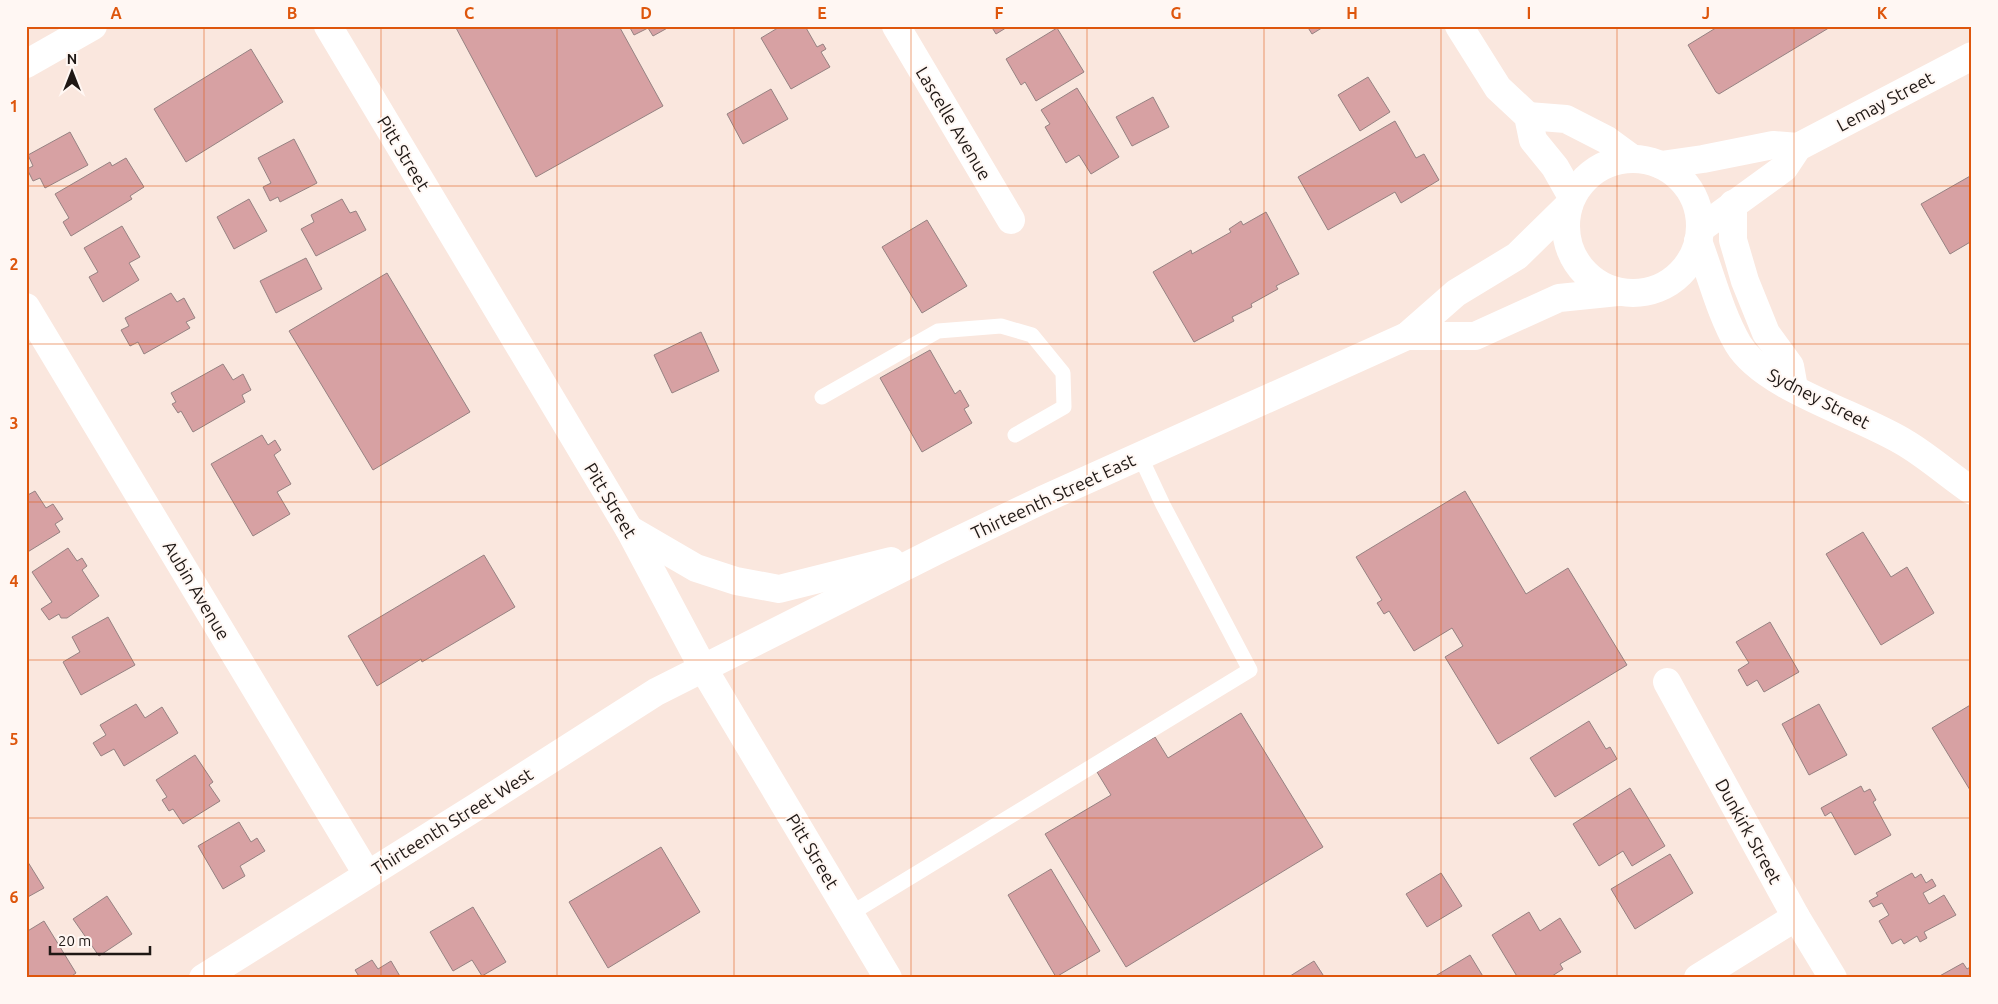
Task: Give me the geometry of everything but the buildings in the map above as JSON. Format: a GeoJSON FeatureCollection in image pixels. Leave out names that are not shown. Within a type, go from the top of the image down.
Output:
{"type":"FeatureCollection","features":[{"type":"Feature","properties":{"kind":"street"},"geometry":{"type":"LineString","coordinates":[[26,64],[93,26]]}},
{"type":"Feature","properties":{"kind":"street","name":"Pitt Street"},"geometry":{"type":"LineString","coordinates":[[328,26],[629,529],[704,668],[888,978]]}},
{"type":"Feature","properties":{"kind":"street","name":"Lascelle Avenue"},"geometry":{"type":"LineString","coordinates":[[896,26],[1012,220]]}},
{"type":"Feature","properties":{"kind":"street"},"geometry":{"type":"LineString","coordinates":[[1459,26],[1498,88],[1528,116],[1533,140],[1555,166],[1571,201]]}},
{"type":"Feature","properties":{"kind":"street","name":"Lemay Street"},"geometry":{"type":"LineString","coordinates":[[1699,235],[1734,204],[1784,168],[1798,147],[1972,56]]}},
{"type":"Feature","properties":{"kind":"street"},"geometry":{"type":"LineString","coordinates":[[1528,116],[1566,118],[1607,140],[1633,159],[1661,165],[1773,145],[1798,147]]}},
{"type":"Feature","properties":{"kind":"street"},"geometry":{"type":"LineString","coordinates":[[1633,159],[1606,165],[1594,172],[1584,181],[1571,201],[1566,218],[1566,232],[1574,259],[1593,280],[1618,292],[1646,292],[1672,280],[1691,260],[1699,235],[1697,206],[1683,182],[1661,165]]}},
{"type":"Feature","properties":{"kind":"street","name":"Thirteenth Street East"},"geometry":{"type":"LineString","coordinates":[[704,668],[938,550],[1140,456],[1407,336],[1456,293],[1517,256],[1571,201]]}},
{"type":"Feature","properties":{"kind":"street"},"geometry":{"type":"LineString","coordinates":[[1734,204],[1733,240],[1745,281],[1766,334],[1790,366],[1794,388]]}},
{"type":"Feature","properties":{"kind":"street","name":"Sydney Street"},"geometry":{"type":"LineString","coordinates":[[1699,235],[1728,321],[1739,345],[1763,370],[1794,388],[1873,425],[1908,444],[1972,491]]}},
{"type":"Feature","properties":{"kind":"street","name":"Thirteenth Street East"},"geometry":{"type":"LineString","coordinates":[[1407,336],[1475,336],[1559,298],[1618,292]]}},
{"type":"Feature","properties":{"kind":"street","name":"Aubin Avenue"},"geometry":{"type":"LineString","coordinates":[[26,307],[367,874]]}},
{"type":"Feature","properties":{"kind":"street"},"geometry":{"type":"LineString","coordinates":[[629,529],[696,568],[736,581],[779,589],[938,550]]}},
{"type":"Feature","properties":{"kind":"street","name":"Thirteenth Street West"},"geometry":{"type":"LineString","coordinates":[[203,978],[656,692],[704,668]]}},
{"type":"Feature","properties":{"kind":"street","name":"Dunkirk Street"},"geometry":{"type":"LineString","coordinates":[[1667,682],[1796,917],[1833,978]]}},
{"type":"Feature","properties":{"kind":"street"},"geometry":{"type":"LineString","coordinates":[[1698,978],[1796,917]]}},
{"type":"Feature","properties":{"kind":"lane"},"geometry":{"type":"LineString","coordinates":[[822,397],[938,331],[1001,326],[1032,335],[1063,373],[1064,407],[1015,435]]}},
{"type":"Feature","properties":{"kind":"lane"},"geometry":{"type":"LineString","coordinates":[[850,914],[1250,670],[1163,505],[1140,456]]}}]}
